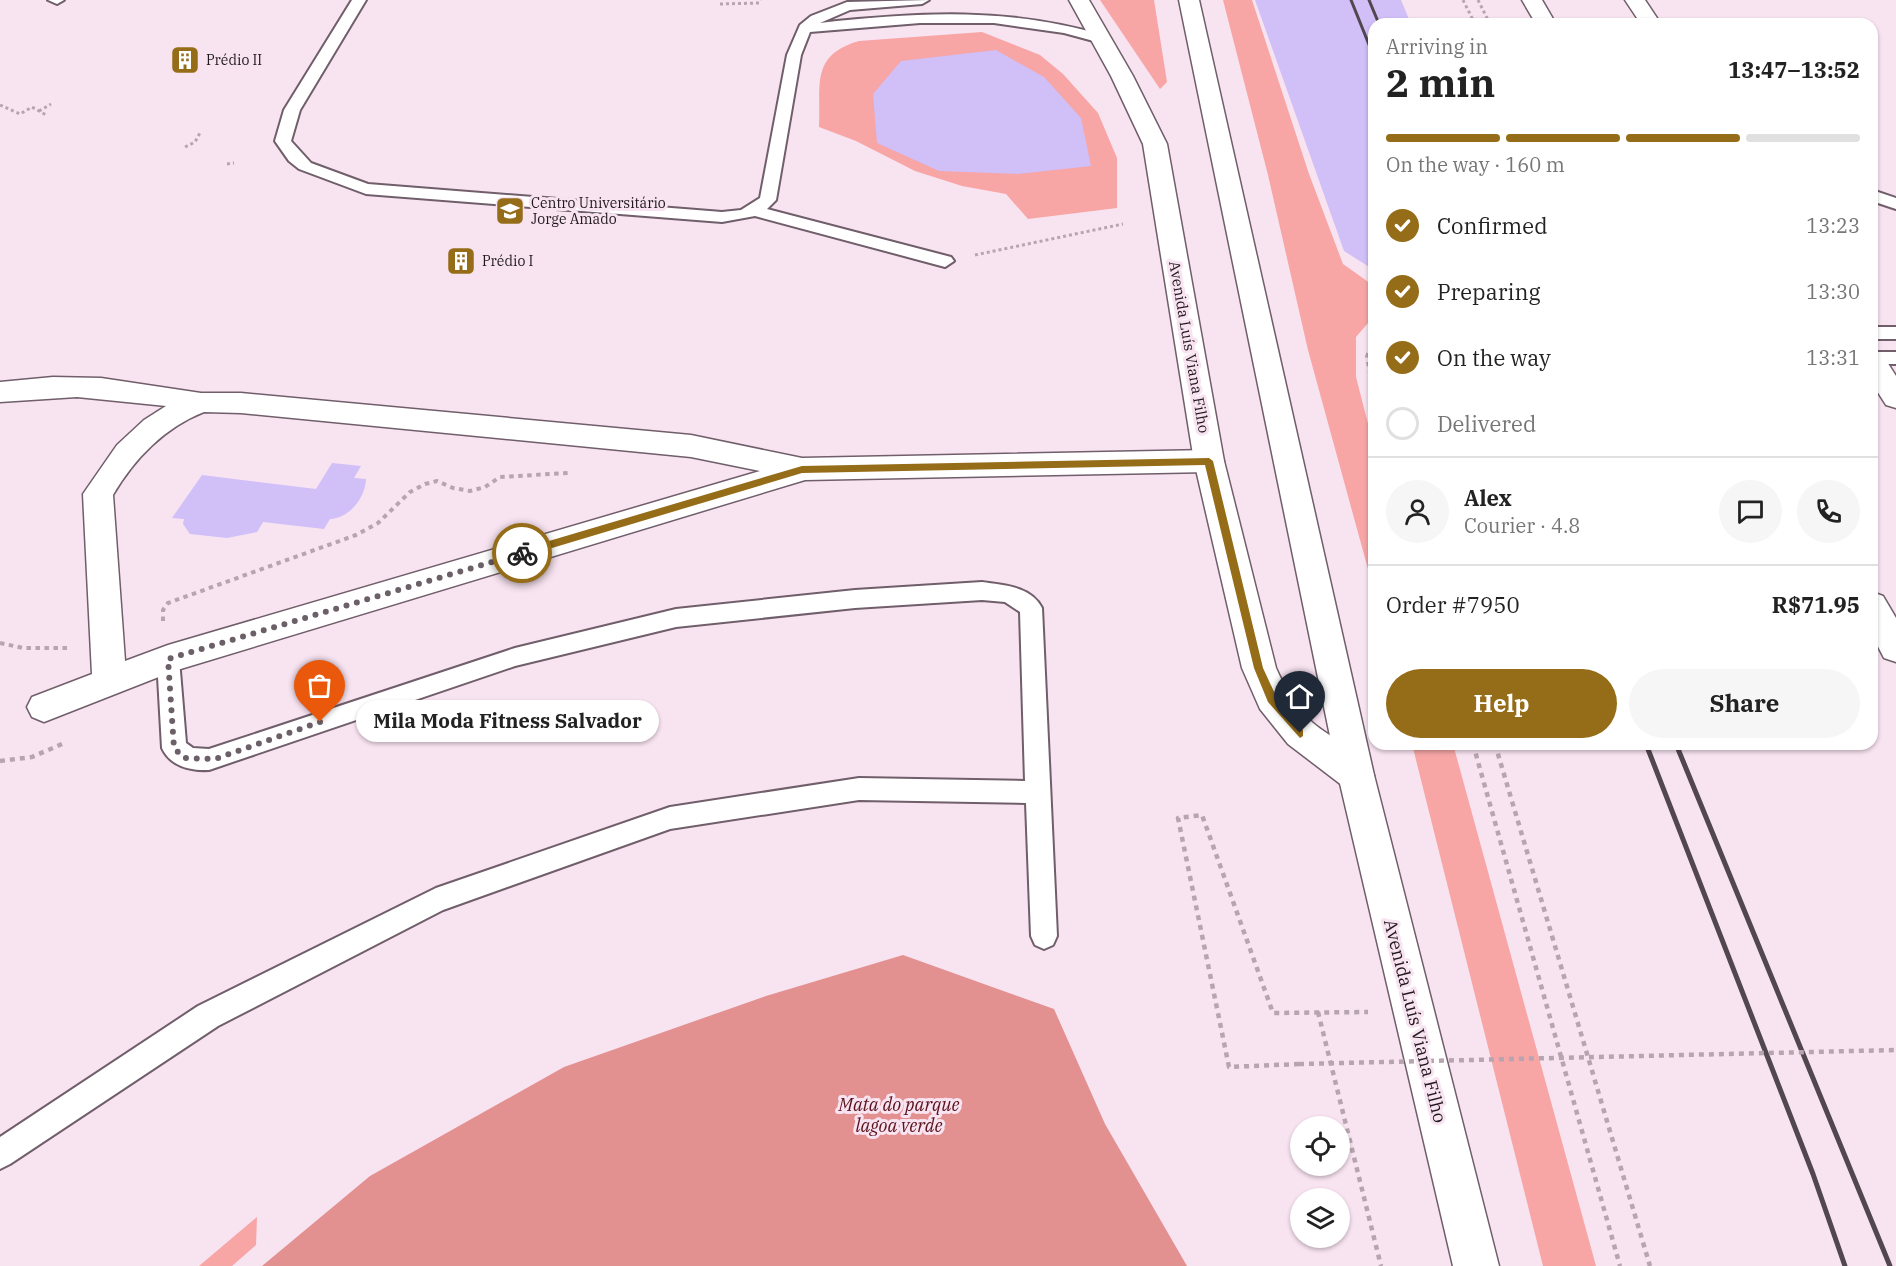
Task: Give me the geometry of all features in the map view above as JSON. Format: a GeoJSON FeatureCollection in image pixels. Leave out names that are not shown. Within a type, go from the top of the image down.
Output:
{"type":"FeatureCollection","features":[{"type":"Feature","properties":{"kind":"main road","name":"Avenida Luís Viana Filho"},"geometry":{"type":"LineString","coordinates":[[1079,0],[1155,144],[1209,461],[1258,668],[1272,699],[1300,733],[1356,775]]}},
{"type":"Feature","properties":{"kind":"main road","name":"Avenida Luís Viana Filho"},"geometry":{"type":"LineString","coordinates":[[1189,0],[1356,775],[1476,1266]]}},
{"type":"Feature","properties":{"kind":"main road"},"geometry":{"type":"LineString","coordinates":[[1532,0],[1542,18]]}},
{"type":"Feature","properties":{"kind":"main road"},"geometry":{"type":"LineString","coordinates":[[1635,0],[1647,18]]}},
{"type":"Feature","properties":{"kind":"main road"},"geometry":{"type":"LineString","coordinates":[[1878,370],[1896,398]]}},
{"type":"Feature","properties":{"kind":"main road"},"geometry":{"type":"LineString","coordinates":[[0,392],[37,387],[96,385],[142,390],[201,403],[241,403],[691,446],[802,469],[1209,461]]}},
{"type":"Feature","properties":{"kind":"main road"},"geometry":{"type":"LineString","coordinates":[[109,681],[98,494],[112,468],[148,434],[165,420],[201,403]]}},
{"type":"Feature","properties":{"kind":"main road"},"geometry":{"type":"LineString","coordinates":[[44,707],[168,659],[802,469]]}},
{"type":"Feature","properties":{"kind":"main road"},"geometry":{"type":"LineString","coordinates":[[1878,616],[1896,648]]}},
{"type":"Feature","properties":{"kind":"lane"},"geometry":{"type":"LineString","coordinates":[[359,0],[292,110],[283,141],[295,158],[305,166],[366,189],[722,217],[741,217],[755,211],[768,200],[794,55],[805,28],[816,19],[847,6],[922,0]]}},
{"type":"Feature","properties":{"kind":"lane"},"geometry":{"type":"LineString","coordinates":[[805,28],[913,20],[1007,19],[1072,28],[1101,39]]}},
{"type":"Feature","properties":{"kind":"lane"},"geometry":{"type":"LineString","coordinates":[[1878,197],[1896,204]]}},
{"type":"Feature","properties":{"kind":"lane"},"geometry":{"type":"LineString","coordinates":[[755,211],[945,261]]}},
{"type":"Feature","properties":{"kind":"lane"},"geometry":{"type":"LineString","coordinates":[[1878,333],[1896,333]]}},
{"type":"Feature","properties":{"kind":"lane"},"geometry":{"type":"LineString","coordinates":[[1878,360],[1896,358]]}},
{"type":"Feature","properties":{"kind":"lane"},"geometry":{"type":"LineString","coordinates":[[168,659],[174,748],[184,758],[215,759],[515,657],[676,618],[855,599],[982,591],[1010,594],[1031,608],[1044,936]]}},
{"type":"Feature","properties":{"kind":"lane"},"geometry":{"type":"LineString","coordinates":[[0,1154],[208,1016],[436,900],[581,849],[670,818],[859,789],[1038,792]]}},
{"type":"Feature","properties":{"kind":"path"},"geometry":{"type":"LineString","coordinates":[[720,3],[759,3],[760,0]]}},
{"type":"Feature","properties":{"kind":"path"},"geometry":{"type":"LineString","coordinates":[[1463,0],[1472,18]]}},
{"type":"Feature","properties":{"kind":"path"},"geometry":{"type":"LineString","coordinates":[[1478,0],[1487,18]]}},
{"type":"Feature","properties":{"kind":"path"},"geometry":{"type":"LineString","coordinates":[[39,111],[51,104]]}},
{"type":"Feature","properties":{"kind":"path"},"geometry":{"type":"LineString","coordinates":[[0,105],[20,114],[32,107],[46,115]]}},
{"type":"Feature","properties":{"kind":"path"},"geometry":{"type":"LineString","coordinates":[[185,147],[195,142],[201,131]]}},
{"type":"Feature","properties":{"kind":"path"},"geometry":{"type":"LineString","coordinates":[[1009,249],[1123,224]]}},
{"type":"Feature","properties":{"kind":"path"},"geometry":{"type":"LineString","coordinates":[[0,643],[23,648],[107,647],[138,642],[153,636],[164,625],[163,610],[168,603],[356,535],[381,522],[407,492],[417,486],[437,481],[451,489],[471,492],[490,486],[500,477],[582,472],[594,469],[604,459],[613,438]]}},
{"type":"Feature","properties":{"kind":"path"},"geometry":{"type":"LineString","coordinates":[[1475,750],[1620,1266]]}},
{"type":"Feature","properties":{"kind":"path"},"geometry":{"type":"LineString","coordinates":[[1498,750],[1650,1266]]}},
{"type":"Feature","properties":{"kind":"path"},"geometry":{"type":"LineString","coordinates":[[1381,1266],[1318,1012],[1273,1013],[1202,815],[1178,818],[1229,1067],[1299,1064],[1896,1050]]}},
{"type":"Feature","properties":{"kind":"shaded area"},"geometry":{"type":"Polygon","coordinates":[[[1100,0],[1154,0],[1167,82],[1160,89],[1100,0]]]}},
{"type":"Feature","properties":{"kind":"shaded area"},"geometry":{"type":"Polygon","coordinates":[[[1223,0],[1252,0],[1309,174],[1343,264],[1368,282],[1368,323],[1356,337],[1356,377],[1368,424],[1368,569],[1308,350],[1268,175],[1223,0]]]}},
{"type":"Feature","properties":{"kind":"shaded area"},"geometry":{"type":"Polygon","coordinates":[[[1255,0],[1401,0],[1408,18],[1368,18],[1368,266],[1344,251],[1255,0]]]}},
{"type":"Feature","properties":{"kind":"shaded area"},"geometry":{"type":"Polygon","coordinates":[[[982,32],[1040,55],[1063,74],[1098,113],[1117,158],[1117,208],[1028,219],[1006,194],[962,186],[915,171],[856,141],[819,127],[821,74],[832,54],[843,47],[859,41],[982,32]]]}},
{"type":"Feature","properties":{"kind":"shaded area"},"geometry":{"type":"Polygon","coordinates":[[[996,50],[1044,77],[1081,118],[1091,166],[1018,174],[939,171],[877,143],[873,94],[901,61],[996,50]]]}},
{"type":"Feature","properties":{"kind":"shaded area"},"geometry":{"type":"Polygon","coordinates":[[[332,463],[361,466],[354,478],[366,479],[363,494],[355,506],[344,515],[330,519],[324,529],[263,522],[257,532],[227,538],[190,534],[183,524],[184,519],[172,518],[202,475],[316,489],[332,463]]]}},
{"type":"Feature","properties":{"kind":"shaded area"},"geometry":{"type":"Polygon","coordinates":[[[1414,750],[1455,750],[1596,1266],[1543,1266],[1414,750]]]}},
{"type":"Feature","properties":{"kind":"shaded area"},"geometry":{"type":"Polygon","coordinates":[[[257,1217],[256,1245],[232,1266],[199,1266],[257,1217]]]}},
{"type":"Feature","properties":{"kind":"green space","name":"Mata do parque lagoa verde"},"geometry":{"type":"Polygon","coordinates":[[[903,955],[1054,1009],[1105,1124],[1187,1266],[262,1266],[370,1176],[564,1067],[766,996],[903,955]]]}},
{"type":"Feature","properties":{"kind":"railway"},"geometry":{"type":"LineString","coordinates":[[1351,0],[1368,42]]}},
{"type":"Feature","properties":{"kind":"railway"},"geometry":{"type":"LineString","coordinates":[[1369,0],[1376,18]]}},
{"type":"Feature","properties":{"kind":"railway"},"geometry":{"type":"LineString","coordinates":[[1648,750],[1813,1174],[1845,1266]]}},
{"type":"Feature","properties":{"kind":"railway"},"geometry":{"type":"LineString","coordinates":[[1678,750],[1890,1266]]}},
{"type":"Feature","properties":{"kind":"way so far"},"geometry":{"type":"LineString","coordinates":[[320,722],[215,759],[184,758],[174,748],[168,659],[522,553]]}},
{"type":"Feature","properties":{"kind":"place","name":"Prédio II"},"geometry":{"type":"Point","coordinates":[185,60]}},
{"type":"Feature","properties":{"kind":"place","name":"Centro Universitário Jorge Amado"},"geometry":{"type":"Point","coordinates":[510,211]}},
{"type":"Feature","properties":{"kind":"place","name":"Prédio I"},"geometry":{"type":"Point","coordinates":[461,261]}},
{"type":"Feature","properties":{"kind":"place","name":"Mila Moda Fitness Salvador"},"geometry":{"type":"Point","coordinates":[320,722]}},
{"type":"Feature","properties":{"kind":"route"},"geometry":{"type":"LineString","coordinates":[[522,553],[802,469],[1209,461],[1258,668],[1272,699],[1300,733]]}}]}
